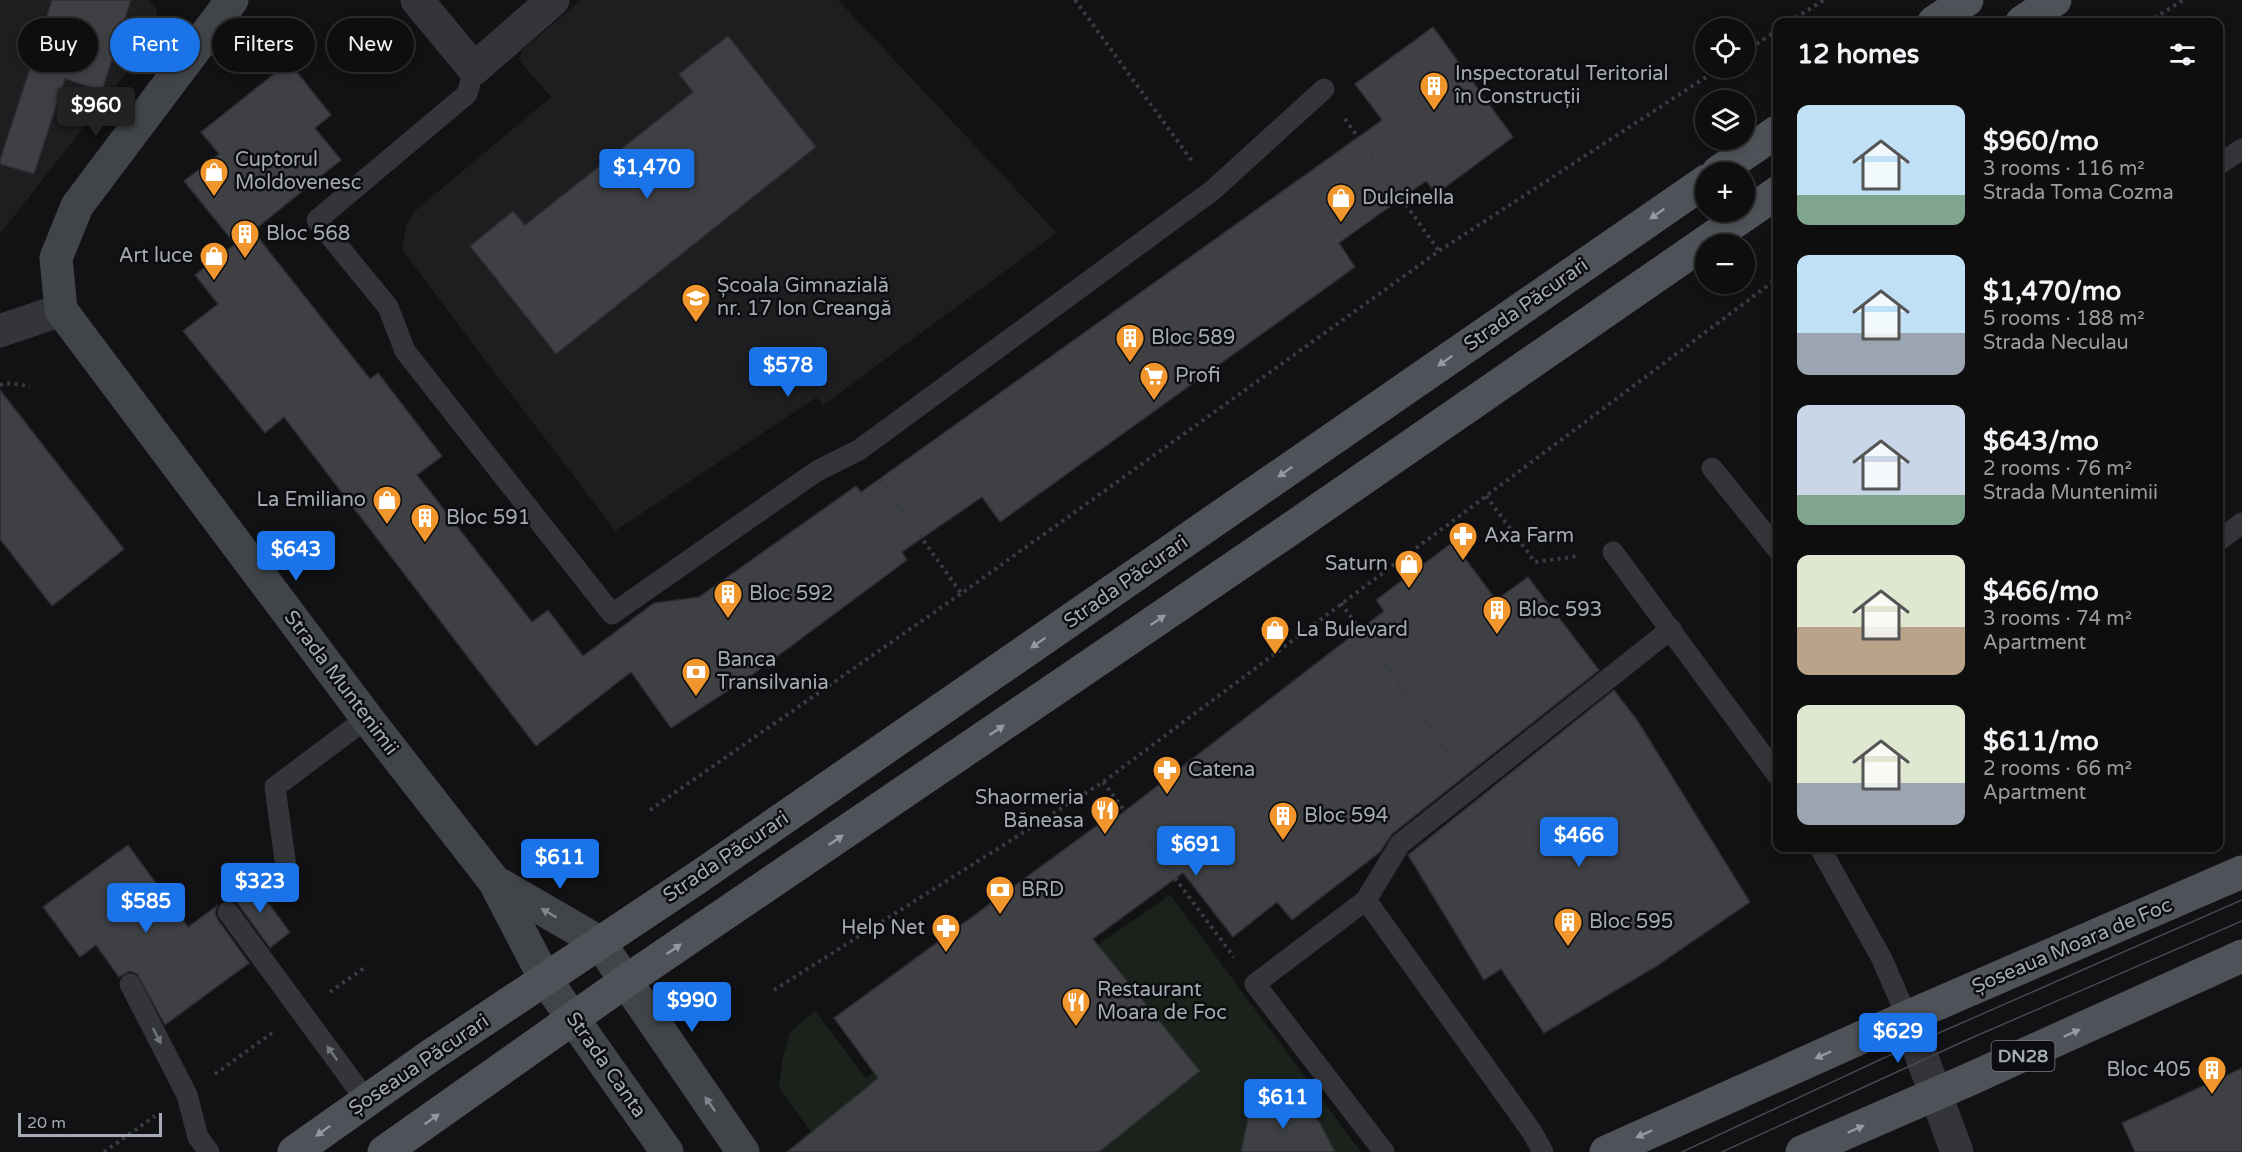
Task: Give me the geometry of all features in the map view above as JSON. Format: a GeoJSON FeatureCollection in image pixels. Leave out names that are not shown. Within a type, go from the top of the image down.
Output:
{"type":"FeatureCollection","features":[{"type":"Feature","properties":{"kind":"main road"},"geometry":{"type":"LineString","coordinates":[[1940,18],[1967,0]]}},
{"type":"Feature","properties":{"kind":"main road"},"geometry":{"type":"LineString","coordinates":[[2028,18],[2055,0]]}},
{"type":"Feature","properties":{"kind":"main road"},"geometry":{"type":"LineString","coordinates":[[1733,162],[1773,134]]}},
{"type":"Feature","properties":{"kind":"main road","name":"Strada Păcurari"},"geometry":{"type":"LineString","coordinates":[[545,979],[717,865],[1695,189]]}},
{"type":"Feature","properties":{"kind":"main road"},"geometry":{"type":"LineString","coordinates":[[384,1152],[626,981],[1276,539],[1773,195]]}},
{"type":"Feature","properties":{"kind":"main road","name":"Șoseaua Moara de Foc"},"geometry":{"type":"LineString","coordinates":[[1606,1152],[1907,1017],[2242,872]]}},
{"type":"Feature","properties":{"kind":"main road","name":"DN28"},"geometry":{"type":"LineString","coordinates":[[1802,1152],[2242,956]]}},
{"type":"Feature","properties":{"kind":"main road","name":"Șoseaua Păcurari"},"geometry":{"type":"LineString","coordinates":[[294,1152],[366,1100],[545,979]]}},
{"type":"Feature","properties":{"kind":"street"},"geometry":{"type":"LineString","coordinates":[[0,331],[61,310],[56,258],[77,206],[232,0]]}},
{"type":"Feature","properties":{"kind":"street"},"geometry":{"type":"LineString","coordinates":[[417,0],[474,69],[553,0]]}},
{"type":"Feature","properties":{"kind":"street","name":"Strada Muntenimii"},"geometry":{"type":"LineString","coordinates":[[61,310],[367,718],[494,881],[545,979]]}},
{"type":"Feature","properties":{"kind":"street","name":"Strada Muntenimii"},"geometry":{"type":"LineString","coordinates":[[494,881],[599,942]]}},
{"type":"Feature","properties":{"kind":"street"},"geometry":{"type":"LineString","coordinates":[[599,942],[743,1152]]}},
{"type":"Feature","properties":{"kind":"street","name":"Strada Canta"},"geometry":{"type":"LineString","coordinates":[[545,979],[667,1152]]}},
{"type":"Feature","properties":{"kind":"street"},"geometry":{"type":"LineString","coordinates":[[1907,1017],[1957,1152]]}},
{"type":"Feature","properties":{"kind":"lane"},"geometry":{"type":"LineString","coordinates":[[474,69],[467,94],[317,220],[388,308],[405,351],[612,614],[817,471],[859,450],[1213,190],[1324,89]]}},
{"type":"Feature","properties":{"kind":"lane"},"geometry":{"type":"LineString","coordinates":[[2223,162],[2242,149]]}},
{"type":"Feature","properties":{"kind":"lane"},"geometry":{"type":"LineString","coordinates":[[1712,468],[1773,544]]}},
{"type":"Feature","properties":{"kind":"lane"},"geometry":{"type":"LineString","coordinates":[[2223,537],[2242,523]]}},
{"type":"Feature","properties":{"kind":"lane"},"geometry":{"type":"LineString","coordinates":[[1613,552],[1773,769]]}},
{"type":"Feature","properties":{"kind":"lane"},"geometry":{"type":"LineString","coordinates":[[1384,1152],[1255,984],[1366,900],[1400,844],[1671,629]]}},
{"type":"Feature","properties":{"kind":"lane"},"geometry":{"type":"LineString","coordinates":[[286,867],[274,787],[367,718]]}},
{"type":"Feature","properties":{"kind":"lane"},"geometry":{"type":"LineString","coordinates":[[1822,852],[1882,958],[1907,1017]]}},
{"type":"Feature","properties":{"kind":"lane"},"geometry":{"type":"LineString","coordinates":[[1366,900],[1532,1132],[1543,1152]]}},
{"type":"Feature","properties":{"kind":"lane"},"geometry":{"type":"LineString","coordinates":[[228,912],[366,1100]]}},
{"type":"Feature","properties":{"kind":"lane"},"geometry":{"type":"LineString","coordinates":[[130,984],[187,1095],[198,1137],[209,1152]]}},
{"type":"Feature","properties":{"kind":"path"},"geometry":{"type":"LineString","coordinates":[[1075,0],[1213,190]]}},
{"type":"Feature","properties":{"kind":"path"},"geometry":{"type":"LineString","coordinates":[[1795,18],[1824,0]]}},
{"type":"Feature","properties":{"kind":"path"},"geometry":{"type":"LineString","coordinates":[[2154,18],[2183,0]]}},
{"type":"Feature","properties":{"kind":"path"},"geometry":{"type":"LineString","coordinates":[[1755,45],[1773,33]]}},
{"type":"Feature","properties":{"kind":"path"},"geometry":{"type":"LineString","coordinates":[[650,810],[962,593],[1438,251],[1705,78]]}},
{"type":"Feature","properties":{"kind":"path"},"geometry":{"type":"LineString","coordinates":[[1324,89],[1438,251]]}},
{"type":"Feature","properties":{"kind":"path"},"geometry":{"type":"LineString","coordinates":[[774,990],[1103,782],[1773,282]]}},
{"type":"Feature","properties":{"kind":"path"},"geometry":{"type":"LineString","coordinates":[[0,385],[6,383],[30,386]]}},
{"type":"Feature","properties":{"kind":"path"},"geometry":{"type":"LineString","coordinates":[[859,450],[962,593]]}},
{"type":"Feature","properties":{"kind":"path"},"geometry":{"type":"LineString","coordinates":[[1486,496],[1534,562],[1613,552]]}},
{"type":"Feature","properties":{"kind":"path"},"geometry":{"type":"LineString","coordinates":[[1341,603],[1451,757]]}},
{"type":"Feature","properties":{"kind":"path"},"geometry":{"type":"LineString","coordinates":[[1103,782],[1255,984]]}},
{"type":"Feature","properties":{"kind":"path"},"geometry":{"type":"LineString","coordinates":[[104,1152],[367,966]]}},
{"type":"Feature","properties":{"kind":"shaded area"},"geometry":{"type":"Polygon","coordinates":[[[0,0],[149,0],[157,10],[156,18],[110,18],[110,72],[127,72],[0,234],[0,0]]]}},
{"type":"Feature","properties":{"kind":"shaded area","name":"Școala Gimnazială nr. 17 Ion Creangă"},"geometry":{"type":"Polygon","coordinates":[[[581,0],[838,0],[1057,233],[823,405],[817,397],[615,531],[402,250],[406,226],[415,211],[551,97],[519,60],[523,49],[581,0]]]}},
{"type":"Feature","properties":{"kind":"shaded area"},"geometry":{"type":"Polygon","coordinates":[[[1170,895],[1361,1152],[825,1152],[779,1087],[782,1062],[790,1032],[815,1011],[866,1078],[1028,961],[1054,975],[1170,895]]]}},
{"type":"Feature","properties":{"kind":"building"},"geometry":{"type":"Polygon","coordinates":[[[52,0],[131,0],[125,18],[110,18],[110,66],[102,91],[65,79],[34,174],[0,164],[29,72],[98,72],[98,18],[46,18],[52,0]]]}},
{"type":"Feature","properties":{"kind":"building"},"geometry":{"type":"Polygon","coordinates":[[[1433,27],[1513,137],[1436,194],[1426,181],[1339,243],[1355,267],[1000,522],[982,497],[902,552],[907,560],[752,675],[671,728],[631,672],[536,746],[284,417],[265,433],[183,331],[218,304],[195,275],[235,244],[184,181],[219,154],[201,132],[276,72],[297,72],[331,115],[315,128],[341,160],[253,231],[370,379],[378,373],[442,456],[417,475],[532,622],[548,610],[583,656],[654,603],[699,597],[856,486],[861,492],[1382,120],[1355,84],[1433,27]]]}},
{"type":"Feature","properties":{"kind":"building"},"geometry":{"type":"Polygon","coordinates":[[[728,36],[816,147],[556,354],[470,246],[513,211],[525,225],[693,92],[679,74],[728,36]]]}},
{"type":"Feature","properties":{"kind":"building"},"geometry":{"type":"Polygon","coordinates":[[[0,390],[124,549],[52,606],[0,539],[0,390]]]}},
{"type":"Feature","properties":{"kind":"building"},"geometry":{"type":"Polygon","coordinates":[[[1453,542],[1496,600],[1528,577],[1599,670],[1392,834],[1380,852],[1292,920],[1277,902],[1233,937],[1183,873],[1093,939],[1200,1071],[1099,1152],[787,1152],[878,1078],[834,1018],[1114,813],[1117,817],[1384,611],[1376,600],[1453,542]]]}},
{"type":"Feature","properties":{"kind":"building"},"geometry":{"type":"Polygon","coordinates":[[[1614,690],[1637,720],[1750,902],[1655,967],[1544,1033],[1501,969],[1484,980],[1408,855],[1614,690]]]}},
{"type":"Feature","properties":{"kind":"building"},"geometry":{"type":"Polygon","coordinates":[[[128,845],[188,927],[217,906],[215,913],[218,920],[249,963],[165,1025],[137,974],[130,971],[119,977],[96,945],[80,957],[43,907],[128,845]]]}},
{"type":"Feature","properties":{"kind":"building"},"geometry":{"type":"Polygon","coordinates":[[[251,880],[290,932],[270,948],[238,904],[233,900],[225,900],[251,880]]]}},
{"type":"Feature","properties":{"kind":"building","name":"Bloc 405"},"geometry":{"type":"Polygon","coordinates":[[[2242,1068],[2242,1152],[2135,1152],[2122,1123],[2242,1068]]]}},
{"type":"Feature","properties":{"kind":"building"},"geometry":{"type":"Polygon","coordinates":[[[1252,1098],[1297,1106],[1310,1112],[1320,1123],[1335,1152],[1241,1152],[1252,1098]]]}},
{"type":"Feature","properties":{"kind":"tram line"},"geometry":{"type":"LineString","coordinates":[[1682,1152],[1916,1043],[2242,900]]}},
{"type":"Feature","properties":{"kind":"tram line"},"geometry":{"type":"LineString","coordinates":[[1722,1152],[1969,1039],[2242,921]]}},
{"type":"Feature","properties":{"kind":"place","name":"Inspectoratul Teritorial în Construcții"},"geometry":{"type":"Point","coordinates":[1434,112]}},
{"type":"Feature","properties":{"kind":"place","name":"Cuptorul Moldovenesc"},"geometry":{"type":"Point","coordinates":[214,198]}},
{"type":"Feature","properties":{"kind":"place","name":"Dulcinella"},"geometry":{"type":"Point","coordinates":[1341,224]}},
{"type":"Feature","properties":{"kind":"place","name":"Bloc 568"},"geometry":{"type":"Point","coordinates":[245,260]}},
{"type":"Feature","properties":{"kind":"place","name":"Art luce"},"geometry":{"type":"Point","coordinates":[214,282]}},
{"type":"Feature","properties":{"kind":"place","name":"Școala Gimnazială nr. 17 Ion Creangă"},"geometry":{"type":"Point","coordinates":[696,324]}},
{"type":"Feature","properties":{"kind":"place","name":"Bloc 589"},"geometry":{"type":"Point","coordinates":[1130,364]}},
{"type":"Feature","properties":{"kind":"place","name":"Profi"},"geometry":{"type":"Point","coordinates":[1154,402]}},
{"type":"Feature","properties":{"kind":"place","name":"La Emiliano"},"geometry":{"type":"Point","coordinates":[387,526]}},
{"type":"Feature","properties":{"kind":"place","name":"Bloc 591"},"geometry":{"type":"Point","coordinates":[425,544]}},
{"type":"Feature","properties":{"kind":"place","name":"Axa Farm"},"geometry":{"type":"Point","coordinates":[1463,562]}},
{"type":"Feature","properties":{"kind":"place","name":"Saturn"},"geometry":{"type":"Point","coordinates":[1409,590]}},
{"type":"Feature","properties":{"kind":"place","name":"Bloc 592"},"geometry":{"type":"Point","coordinates":[728,620]}},
{"type":"Feature","properties":{"kind":"place","name":"Bloc 593"},"geometry":{"type":"Point","coordinates":[1497,636]}},
{"type":"Feature","properties":{"kind":"place","name":"La Bulevard"},"geometry":{"type":"Point","coordinates":[1275,656]}},
{"type":"Feature","properties":{"kind":"place","name":"Banca Transilvania"},"geometry":{"type":"Point","coordinates":[696,698]}},
{"type":"Feature","properties":{"kind":"place","name":"Catena"},"geometry":{"type":"Point","coordinates":[1167,796]}},
{"type":"Feature","properties":{"kind":"place","name":"Shaormeria Băneasa"},"geometry":{"type":"Point","coordinates":[1105,836]}},
{"type":"Feature","properties":{"kind":"place","name":"Bloc 594"},"geometry":{"type":"Point","coordinates":[1283,842]}},
{"type":"Feature","properties":{"kind":"place","name":"BRD"},"geometry":{"type":"Point","coordinates":[1000,916]}},
{"type":"Feature","properties":{"kind":"place","name":"Bloc 595"},"geometry":{"type":"Point","coordinates":[1568,948]}},
{"type":"Feature","properties":{"kind":"place","name":"Help Net"},"geometry":{"type":"Point","coordinates":[946,954]}},
{"type":"Feature","properties":{"kind":"place","name":"Restaurant Moara de Foc"},"geometry":{"type":"Point","coordinates":[1076,1028]}},
{"type":"Feature","properties":{"kind":"place","name":"Bloc 405"},"geometry":{"type":"Point","coordinates":[2212,1096]}}]}
